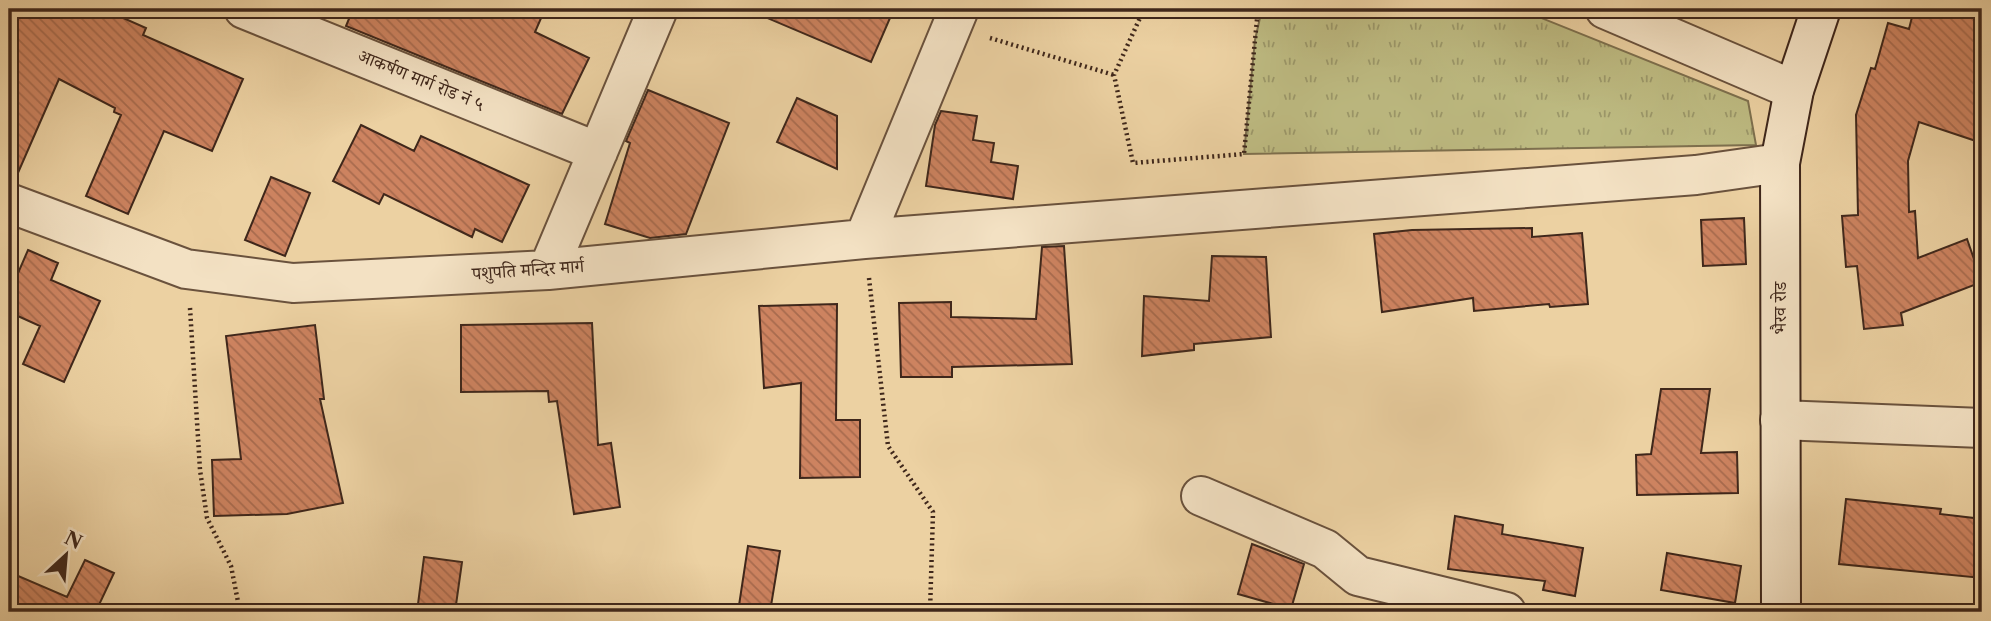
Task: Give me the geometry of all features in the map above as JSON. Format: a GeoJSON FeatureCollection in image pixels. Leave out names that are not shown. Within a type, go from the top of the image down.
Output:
{"type":"FeatureCollection","features":[{"type":"Feature","properties":{"kind":"street","name":"आकर्षण मार्ग रोड नं ५"},"geometry":{"type":"LineString","coordinates":[[244,9],[598,152]]}},
{"type":"Feature","properties":{"kind":"street"},"geometry":{"type":"LineString","coordinates":[[548,270],[658,9]]}},
{"type":"Feature","properties":{"kind":"street"},"geometry":{"type":"LineString","coordinates":[[1605,9],[1794,90]]}},
{"type":"Feature","properties":{"kind":"street","name":"भैरव रोड"},"geometry":{"type":"LineString","coordinates":[[1782,612],[1780,163],[1794,90],[1821,9]]}},
{"type":"Feature","properties":{"kind":"street"},"geometry":{"type":"LineString","coordinates":[[864,239],[955,18]]}},
{"type":"Feature","properties":{"kind":"street","name":"पशुपति मन्दिर मार्ग"},"geometry":{"type":"LineString","coordinates":[[9,203],[186,269],[293,283],[548,270],[864,239],[1696,175],[1780,163]]}},
{"type":"Feature","properties":{"kind":"street"},"geometry":{"type":"LineString","coordinates":[[1780,420],[1982,428]]}},
{"type":"Feature","properties":{"kind":"street"},"geometry":{"type":"LineString","coordinates":[[1201,496],[1325,549],[1358,576],[1506,612]]}},
{"type":"Feature","properties":{"kind":"path"},"geometry":{"type":"LineString","coordinates":[[1144,9],[1114,75],[1133,163],[1244,155],[1258,9]]}},
{"type":"Feature","properties":{"kind":"path"},"geometry":{"type":"LineString","coordinates":[[955,18],[1114,75]]}},
{"type":"Feature","properties":{"kind":"path"},"geometry":{"type":"LineString","coordinates":[[864,239],[888,446],[933,512],[930,612]]}},
{"type":"Feature","properties":{"kind":"path"},"geometry":{"type":"LineString","coordinates":[[186,269],[207,518],[231,566],[240,612]]}},
{"type":"Feature","properties":{"kind":"green space"},"geometry":{"type":"Polygon","coordinates":[[[1262,9],[1519,9],[1748,101],[1756,145],[1244,154],[1255,40],[1262,9]]]}},
{"type":"Feature","properties":{"kind":"building"},"geometry":{"type":"Polygon","coordinates":[[[9,9],[103,9],[146,28],[143,35],[243,79],[212,151],[164,131],[128,214],[86,196],[121,115],[114,112],[115,108],[59,79],[14,182],[9,182],[9,9]]]}},
{"type":"Feature","properties":{"kind":"building"},"geometry":{"type":"Polygon","coordinates":[[[353,9],[545,9],[535,32],[589,58],[562,114],[346,26],[353,9]]]}},
{"type":"Feature","properties":{"kind":"building"},"geometry":{"type":"Polygon","coordinates":[[[746,9],[869,9],[890,18],[871,62],[746,9]]]}},
{"type":"Feature","properties":{"kind":"building"},"geometry":{"type":"Polygon","coordinates":[[[1914,9],[1982,9],[1982,143],[1919,122],[1908,161],[1909,212],[1915,211],[1918,258],[1967,239],[1982,282],[1901,313],[1903,325],[1864,329],[1857,266],[1846,267],[1842,216],[1858,215],[1856,115],[1871,68],[1875,69],[1888,23],[1909,29],[1914,9]]]}},
{"type":"Feature","properties":{"kind":"building"},"geometry":{"type":"Polygon","coordinates":[[[648,90],[729,123],[686,234],[650,238],[605,224],[630,143],[626,141],[648,90]]]}},
{"type":"Feature","properties":{"kind":"building"},"geometry":{"type":"Polygon","coordinates":[[[797,98],[837,116],[837,169],[777,142],[797,98]]]}},
{"type":"Feature","properties":{"kind":"building"},"geometry":{"type":"Polygon","coordinates":[[[941,111],[977,116],[973,140],[994,143],[991,162],[1018,166],[1013,199],[926,186],[935,125],[941,111]]]}},
{"type":"Feature","properties":{"kind":"building"},"geometry":{"type":"Polygon","coordinates":[[[361,125],[414,151],[421,136],[529,185],[502,242],[475,229],[472,237],[384,194],[379,204],[333,181],[361,125]]]}},
{"type":"Feature","properties":{"kind":"building"},"geometry":{"type":"Polygon","coordinates":[[[271,177],[310,193],[285,256],[245,240],[271,177]]]}},
{"type":"Feature","properties":{"kind":"building"},"geometry":{"type":"Polygon","coordinates":[[[1744,218],[1746,264],[1703,266],[1701,220],[1744,218]]]}},
{"type":"Feature","properties":{"kind":"building"},"geometry":{"type":"Polygon","coordinates":[[[1532,228],[1532,237],[1582,233],[1588,304],[1550,307],[1549,304],[1474,311],[1473,298],[1382,312],[1374,234],[1412,230],[1532,228]]]}},
{"type":"Feature","properties":{"kind":"building"},"geometry":{"type":"Polygon","coordinates":[[[1064,246],[1072,364],[952,367],[952,377],[901,377],[899,303],[951,302],[951,317],[1036,319],[1042,247],[1064,246]]]}},
{"type":"Feature","properties":{"kind":"building"},"geometry":{"type":"Polygon","coordinates":[[[28,250],[58,263],[51,280],[100,301],[64,382],[23,364],[40,326],[9,312],[9,294],[28,250]]]}},
{"type":"Feature","properties":{"kind":"building"},"geometry":{"type":"Polygon","coordinates":[[[1212,256],[1266,257],[1271,337],[1194,344],[1194,350],[1142,356],[1144,296],[1209,301],[1212,256]]]}},
{"type":"Feature","properties":{"kind":"building"},"geometry":{"type":"Polygon","coordinates":[[[837,304],[836,420],[860,420],[860,477],[800,478],[801,383],[764,388],[759,306],[837,304]]]}},
{"type":"Feature","properties":{"kind":"building"},"geometry":{"type":"Polygon","coordinates":[[[592,323],[598,445],[611,443],[620,507],[574,514],[557,401],[549,402],[548,391],[461,392],[461,325],[592,323]]]}},
{"type":"Feature","properties":{"kind":"building"},"geometry":{"type":"Polygon","coordinates":[[[315,325],[324,399],[320,399],[343,503],[287,514],[214,516],[212,460],[241,459],[226,336],[315,325]]]}},
{"type":"Feature","properties":{"kind":"building"},"geometry":{"type":"Polygon","coordinates":[[[1661,389],[1710,389],[1701,453],[1737,452],[1738,493],[1637,495],[1636,455],[1651,454],[1661,389]]]}},
{"type":"Feature","properties":{"kind":"building"},"geometry":{"type":"Polygon","coordinates":[[[1846,499],[1941,509],[1940,514],[1982,519],[1982,578],[1839,564],[1846,499]]]}},
{"type":"Feature","properties":{"kind":"building"},"geometry":{"type":"Polygon","coordinates":[[[1455,516],[1503,525],[1502,534],[1583,548],[1575,596],[1543,590],[1545,581],[1448,569],[1455,516]]]}},
{"type":"Feature","properties":{"kind":"building"},"geometry":{"type":"Polygon","coordinates":[[[1252,544],[1304,564],[1291,609],[1238,594],[1252,544]]]}},
{"type":"Feature","properties":{"kind":"building"},"geometry":{"type":"Polygon","coordinates":[[[748,546],[780,551],[770,612],[738,612],[748,546]]]}},
{"type":"Feature","properties":{"kind":"building"},"geometry":{"type":"Polygon","coordinates":[[[1667,553],[1741,566],[1735,603],[1661,590],[1667,553]]]}},
{"type":"Feature","properties":{"kind":"building"},"geometry":{"type":"Polygon","coordinates":[[[424,557],[462,562],[455,612],[417,612],[424,557]]]}},
{"type":"Feature","properties":{"kind":"building"},"geometry":{"type":"Polygon","coordinates":[[[85,560],[114,573],[97,609],[103,612],[9,612],[9,572],[67,597],[85,560]]]}}]}
